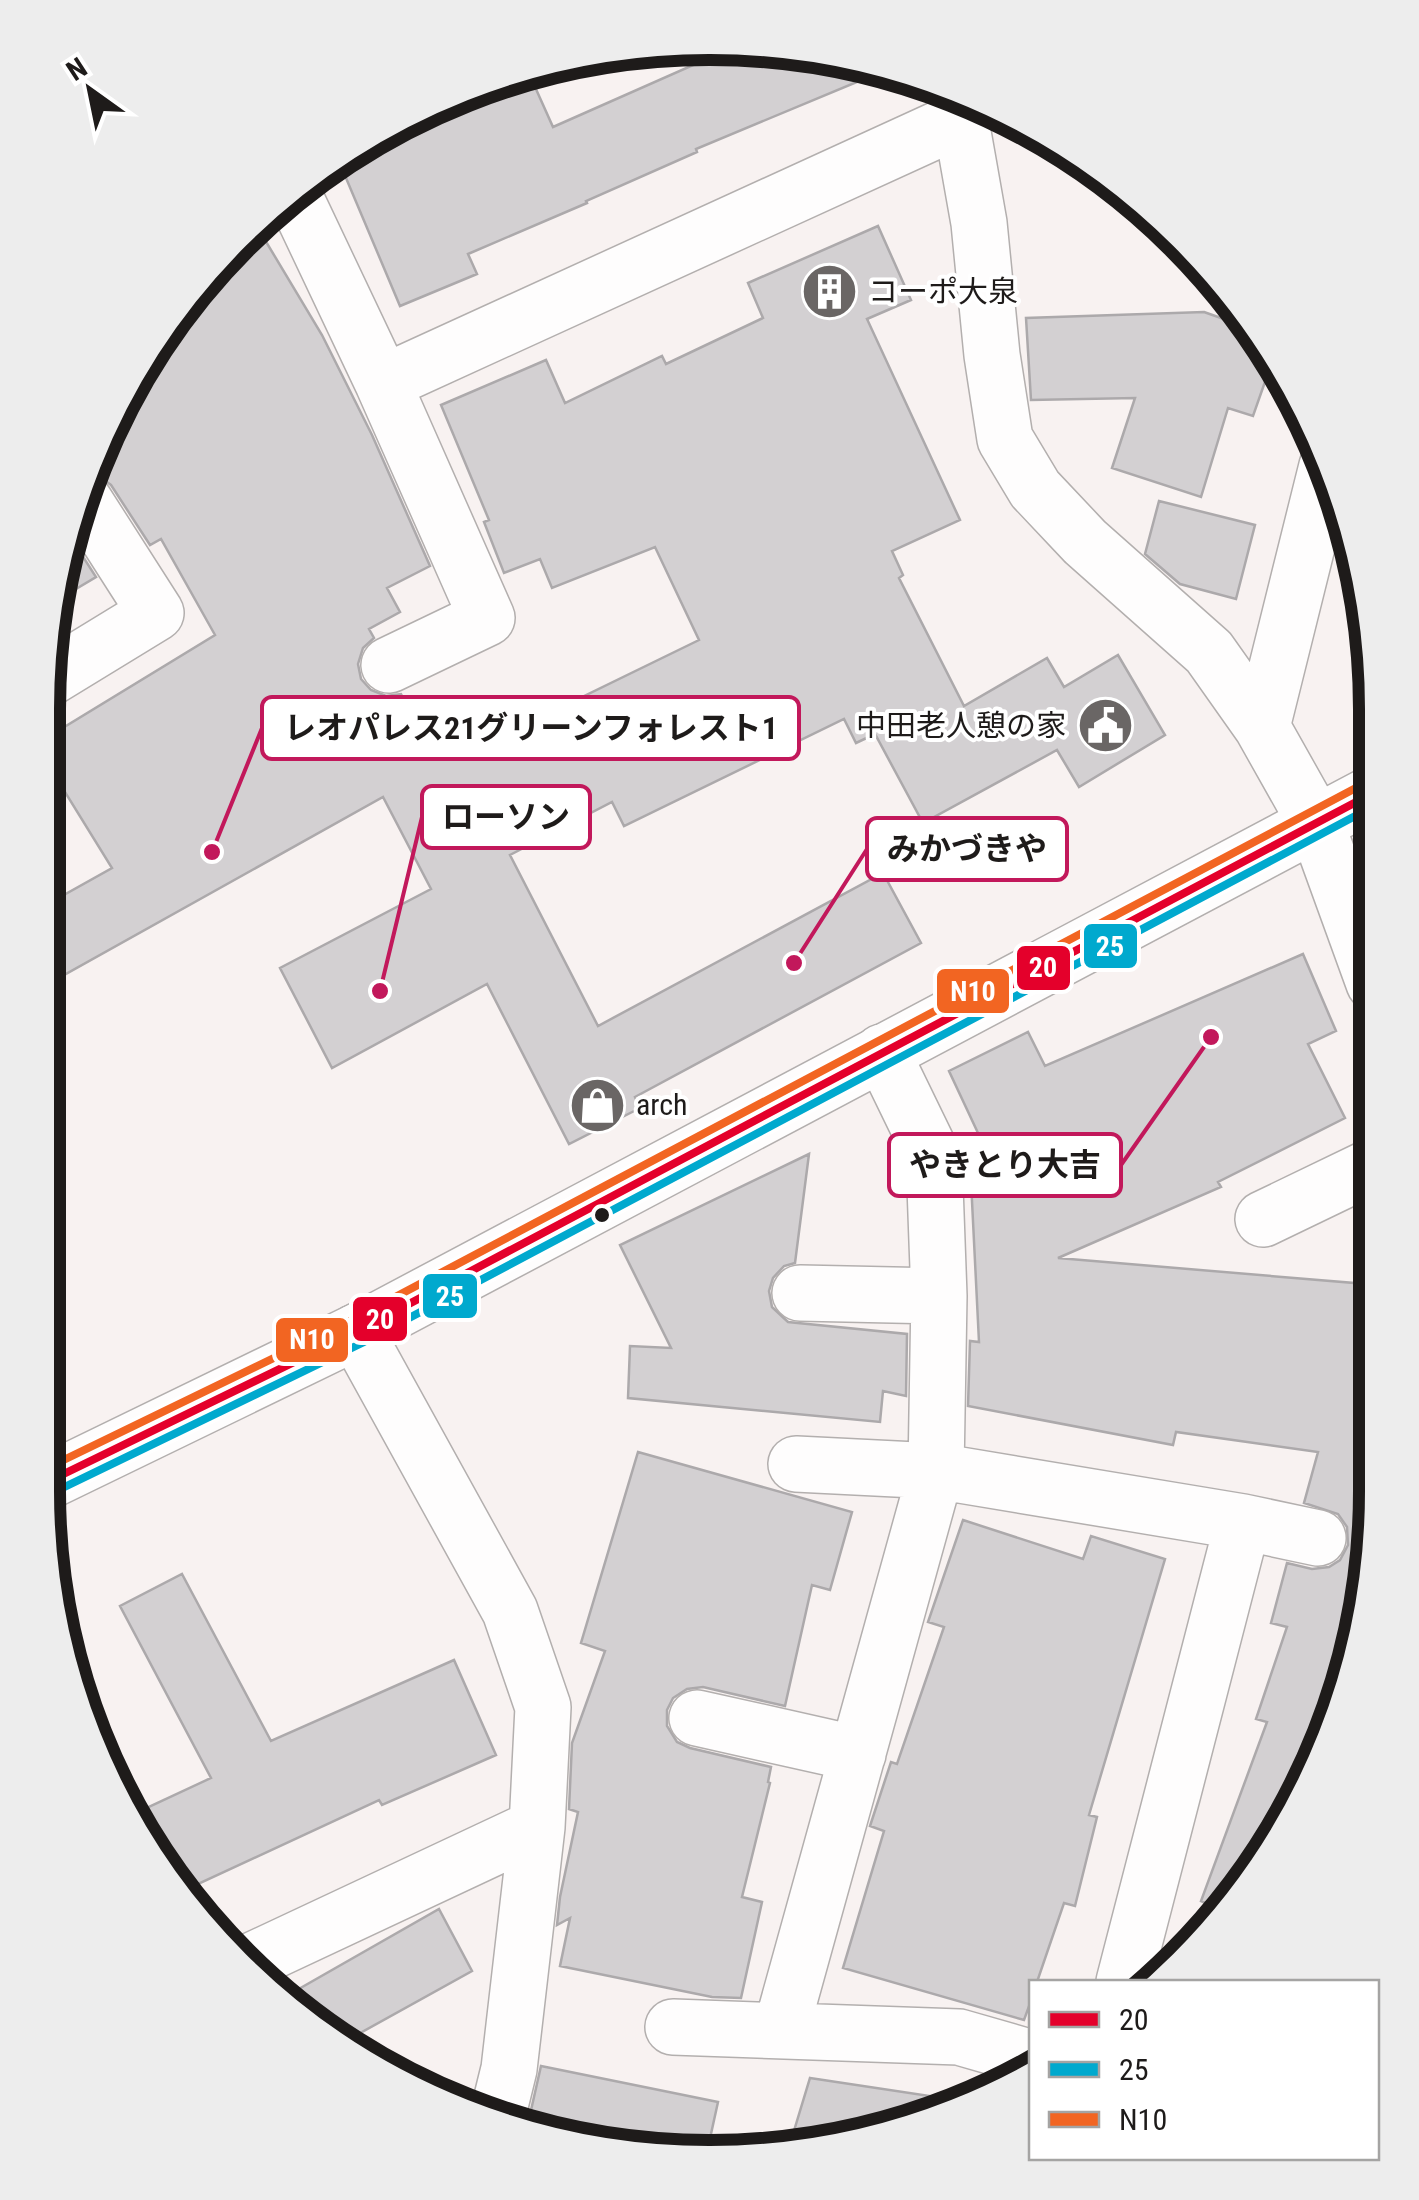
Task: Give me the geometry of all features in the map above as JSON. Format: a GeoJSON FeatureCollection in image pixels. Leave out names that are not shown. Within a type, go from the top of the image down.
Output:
{"type":"FeatureCollection","features":[{"type":"Feature","properties":{"kind":"street"},"geometry":{"type":"LineString","coordinates":[[383,384],[955,108]]}},
{"type":"Feature","properties":{"kind":"street"},"geometry":{"type":"LineString","coordinates":[[960,110],[979,223],[1005,439],[1035,489],[1085,542],[1209,652],[1262,727],[1316,823],[1359,942]]}},
{"type":"Feature","properties":{"kind":"street"},"geometry":{"type":"LineString","coordinates":[[299,206],[487,618],[389,665]]}},
{"type":"Feature","properties":{"kind":"street"},"geometry":{"type":"LineString","coordinates":[[1262,727],[1321,490]]}},
{"type":"Feature","properties":{"kind":"street"},"geometry":{"type":"LineString","coordinates":[[61,671],[156,613],[91,512]]}},
{"type":"Feature","properties":{"kind":"street"},"geometry":{"type":"LineString","coordinates":[[60,1475],[356,1332],[1359,800]]}},
{"type":"Feature","properties":{"kind":"street"},"geometry":{"type":"LineString","coordinates":[[781,2030],[936,1471],[939,1296],[934,1158],[882,1052]]}},
{"type":"Feature","properties":{"kind":"street"},"geometry":{"type":"LineString","coordinates":[[1263,1220],[1359,1173]]}},
{"type":"Feature","properties":{"kind":"street"},"geometry":{"type":"LineString","coordinates":[[800,1294],[939,1296]]}},
{"type":"Feature","properties":{"kind":"street"},"geometry":{"type":"LineString","coordinates":[[356,1332],[510,1611],[543,1707],[536,1827],[509,2069],[500,2106]]}},
{"type":"Feature","properties":{"kind":"street"},"geometry":{"type":"LineString","coordinates":[[796,1464],[936,1471],[1318,1538]]}},
{"type":"Feature","properties":{"kind":"street"},"geometry":{"type":"LineString","coordinates":[[1125,1980],[1243,1522]]}},
{"type":"Feature","properties":{"kind":"street"},"geometry":{"type":"LineString","coordinates":[[697,1718],[858,1754]]}},
{"type":"Feature","properties":{"kind":"street"},"geometry":{"type":"LineString","coordinates":[[258,1958],[536,1827]]}},
{"type":"Feature","properties":{"kind":"street"},"geometry":{"type":"LineString","coordinates":[[673,2027],[959,2037],[1027,2057]]}},
{"type":"Feature","properties":{"kind":"building"},"geometry":{"type":"Polygon","coordinates":[[[704,60],[752,61],[865,79],[696,149],[697,152],[587,203],[468,254],[477,274],[400,306],[344,173],[422,127],[534,84],[553,127],[704,60]]]}},
{"type":"Feature","properties":{"kind":"building"},"geometry":{"type":"Polygon","coordinates":[[[878,226],[911,300],[867,319],[960,520],[892,551],[903,575],[899,578],[964,706],[1047,658],[1064,687],[1118,655],[1165,735],[1079,787],[1057,750],[923,823],[875,734],[856,743],[844,719],[624,826],[612,802],[510,855],[598,1026],[883,873],[921,943],[635,1097],[640,1108],[569,1144],[487,984],[332,1068],[280,968],[431,889],[383,797],[60,977],[60,897],[112,868],[60,784],[60,730],[215,635],[161,539],[150,545],[111,485],[102,479],[109,461],[169,349],[221,281],[263,237],[322,335],[430,566],[387,588],[400,612],[369,629],[374,638],[363,648],[358,664],[361,679],[371,690],[386,696],[401,694],[418,728],[469,701],[490,742],[699,640],[655,547],[552,588],[540,559],[504,573],[484,522],[489,520],[441,405],[546,360],[565,403],[662,356],[666,364],[763,318],[748,283],[878,226]]]}},
{"type":"Feature","properties":{"kind":"building"},"geometry":{"type":"Polygon","coordinates":[[[1204,312],[1230,321],[1267,377],[1253,416],[1228,408],[1201,497],[1112,468],[1135,398],[1031,400],[1026,318],[1204,312]]]}},
{"type":"Feature","properties":{"kind":"building"},"geometry":{"type":"Polygon","coordinates":[[[1159,501],[1255,525],[1236,599],[1180,584],[1145,554],[1159,501]]]}},
{"type":"Feature","properties":{"kind":"building"},"geometry":{"type":"Polygon","coordinates":[[[80,551],[96,577],[71,592],[80,551]]]}},
{"type":"Feature","properties":{"kind":"building"},"geometry":{"type":"Polygon","coordinates":[[[1303,954],[1336,1031],[1308,1044],[1345,1118],[1218,1182],[1221,1187],[1058,1258],[1359,1283],[1358,1533],[1337,1659],[1310,1739],[1292,1778],[1250,1851],[1210,1905],[1201,1901],[1267,1722],[1256,1719],[1287,1627],[1271,1623],[1287,1563],[1312,1569],[1329,1567],[1340,1560],[1348,1545],[1347,1527],[1338,1514],[1304,1503],[1318,1452],[1176,1432],[1173,1445],[968,1406],[970,1341],[979,1342],[971,1181],[1000,1180],[949,1071],[1028,1032],[1045,1066],[1303,954]]]}},
{"type":"Feature","properties":{"kind":"building"},"geometry":{"type":"Polygon","coordinates":[[[809,1154],[795,1263],[784,1266],[773,1278],[769,1291],[772,1307],[788,1322],[907,1334],[906,1396],[883,1391],[880,1422],[628,1398],[630,1346],[671,1348],[620,1245],[809,1154]]]}},
{"type":"Feature","properties":{"kind":"building"},"geometry":{"type":"Polygon","coordinates":[[[638,1452],[852,1512],[830,1590],[812,1585],[785,1706],[703,1687],[687,1689],[673,1698],[667,1710],[667,1726],[677,1742],[771,1767],[742,1897],[762,1902],[741,1998],[712,1997],[560,1966],[570,1918],[557,1925],[560,1897],[578,1812],[569,1809],[572,1743],[605,1651],[581,1643],[638,1452]]]}},
{"type":"Feature","properties":{"kind":"building"},"geometry":{"type":"Polygon","coordinates":[[[963,1520],[1083,1559],[1091,1536],[1165,1559],[1089,1815],[1097,1817],[1075,1906],[1064,1903],[1038,1980],[1029,1980],[1029,2006],[1024,2020],[843,1968],[884,1831],[870,1826],[891,1762],[897,1764],[944,1627],[928,1622],[963,1520]]]}},
{"type":"Feature","properties":{"kind":"building"},"geometry":{"type":"Polygon","coordinates":[[[182,1574],[271,1741],[454,1660],[496,1755],[382,1805],[379,1800],[194,1886],[144,1809],[211,1778],[120,1606],[182,1574]]]}},
{"type":"Feature","properties":{"kind":"building"},"geometry":{"type":"Polygon","coordinates":[[[439,1909],[472,1971],[356,2035],[296,1991],[439,1909]]]}},
{"type":"Feature","properties":{"kind":"building"},"geometry":{"type":"Polygon","coordinates":[[[541,2066],[718,2102],[710,2140],[625,2134],[530,2115],[541,2066]]]}},
{"type":"Feature","properties":{"kind":"building"},"geometry":{"type":"Polygon","coordinates":[[[810,2078],[940,2098],[878,2118],[793,2134],[810,2078]]]}},
{"type":"Feature","properties":{"kind":"transit line","name":"N10"},"geometry":{"type":"LineString","coordinates":[[60,1462],[350,1321],[1359,786]]}},
{"type":"Feature","properties":{"kind":"transit line","name":"20"},"geometry":{"type":"LineString","coordinates":[[60,1476],[356,1332],[1359,800]]}},
{"type":"Feature","properties":{"kind":"transit line","name":"25"},"geometry":{"type":"LineString","coordinates":[[60,1489],[362,1343],[1359,814]]}},
{"type":"Feature","properties":{"kind":"place","name":"コーポ大泉"},"geometry":{"type":"Point","coordinates":[829,292]}},
{"type":"Feature","properties":{"kind":"place","name":"中田老人憩の家"},"geometry":{"type":"Point","coordinates":[1105,726]}},
{"type":"Feature","properties":{"kind":"place","name":"レオパレス21グリーンフォレスト1"},"geometry":{"type":"Point","coordinates":[212,852]}},
{"type":"Feature","properties":{"kind":"place","name":"みかづきや"},"geometry":{"type":"Point","coordinates":[794,963]}},
{"type":"Feature","properties":{"kind":"place","name":"ローソン"},"geometry":{"type":"Point","coordinates":[380,991]}},
{"type":"Feature","properties":{"kind":"place","name":"やきとり大吉"},"geometry":{"type":"Point","coordinates":[1211,1037]}},
{"type":"Feature","properties":{"kind":"place","name":"arch"},"geometry":{"type":"Point","coordinates":[597,1105]}}]}
